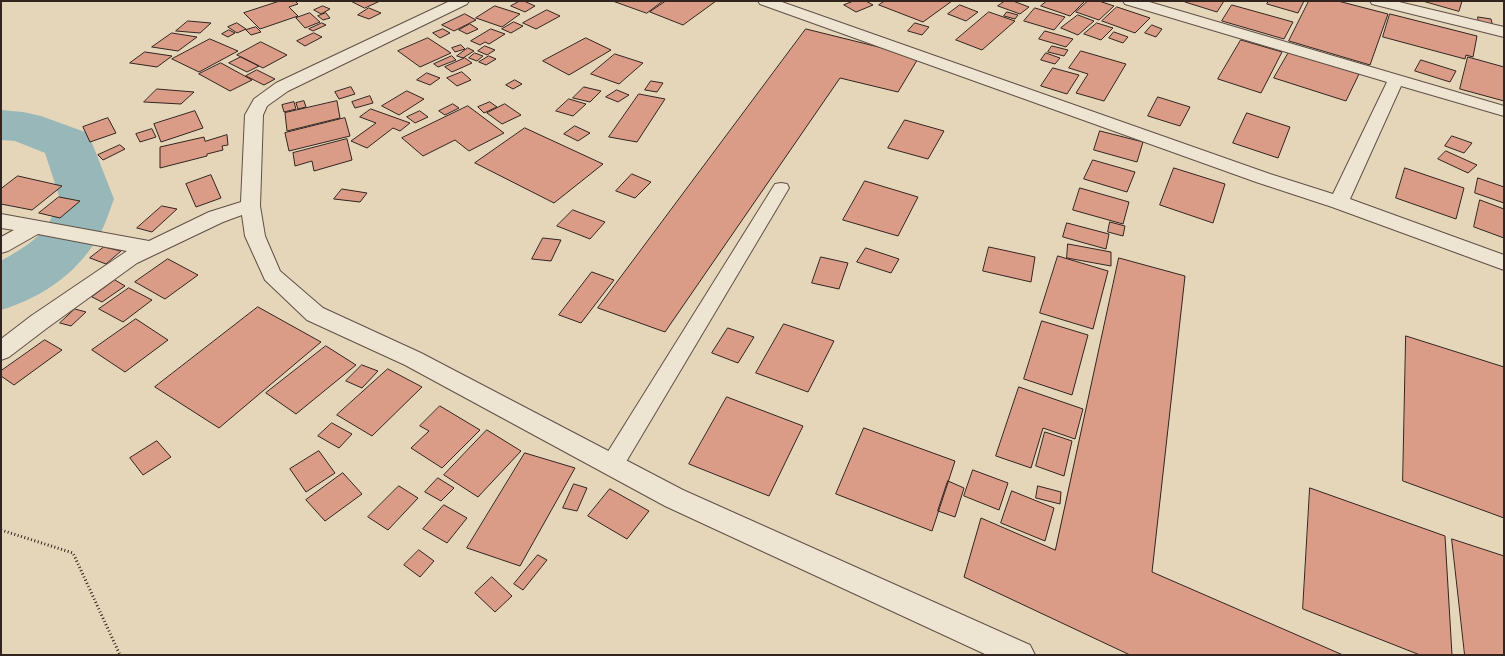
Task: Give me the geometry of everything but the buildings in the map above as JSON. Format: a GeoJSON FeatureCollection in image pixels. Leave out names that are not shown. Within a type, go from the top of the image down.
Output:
{"type":"FeatureCollection","features":[{"type":"Feature","properties":{"kind":"street"},"geometry":{"type":"LineString","coordinates":[[462,1],[282,86],[260,103],[254,115],[250,206],[255,236],[272,275],[315,314],[413,359],[674,498],[1020,655]]}},
{"type":"Feature","properties":{"kind":"street"},"geometry":{"type":"LineString","coordinates":[[765,1],[822,14],[1256,175],[1339,202],[1504,263]]}},
{"type":"Feature","properties":{"kind":"street"},"geometry":{"type":"LineString","coordinates":[[1130,1],[1504,111]]}},
{"type":"Feature","properties":{"kind":"street"},"geometry":{"type":"LineString","coordinates":[[1377,1],[1504,32]]}},
{"type":"Feature","properties":{"kind":"street"},"geometry":{"type":"LineString","coordinates":[[1339,202],[1396,79]]}},
{"type":"Feature","properties":{"kind":"street"},"geometry":{"type":"LineString","coordinates":[[1,351],[39,322],[130,258],[216,217],[250,206]]}},
{"type":"Feature","properties":{"kind":"street"},"geometry":{"type":"LineString","coordinates":[[1,221],[150,248]]}},
{"type":"Feature","properties":{"kind":"street"},"geometry":{"type":"LineString","coordinates":[[1,246],[36,227]]}},
{"type":"Feature","properties":{"kind":"lane"},"geometry":{"type":"LineString","coordinates":[[612,465],[781,188]]}},
{"type":"Feature","properties":{"kind":"path"},"geometry":{"type":"LineString","coordinates":[[1,530],[73,553],[120,655]]}},
{"type":"Feature","properties":{"kind":"waterway"},"geometry":{"type":"LineString","coordinates":[[1,125],[23,127],[67,143],[87,199],[72,233],[58,250],[40,265],[1,288]]}}]}
